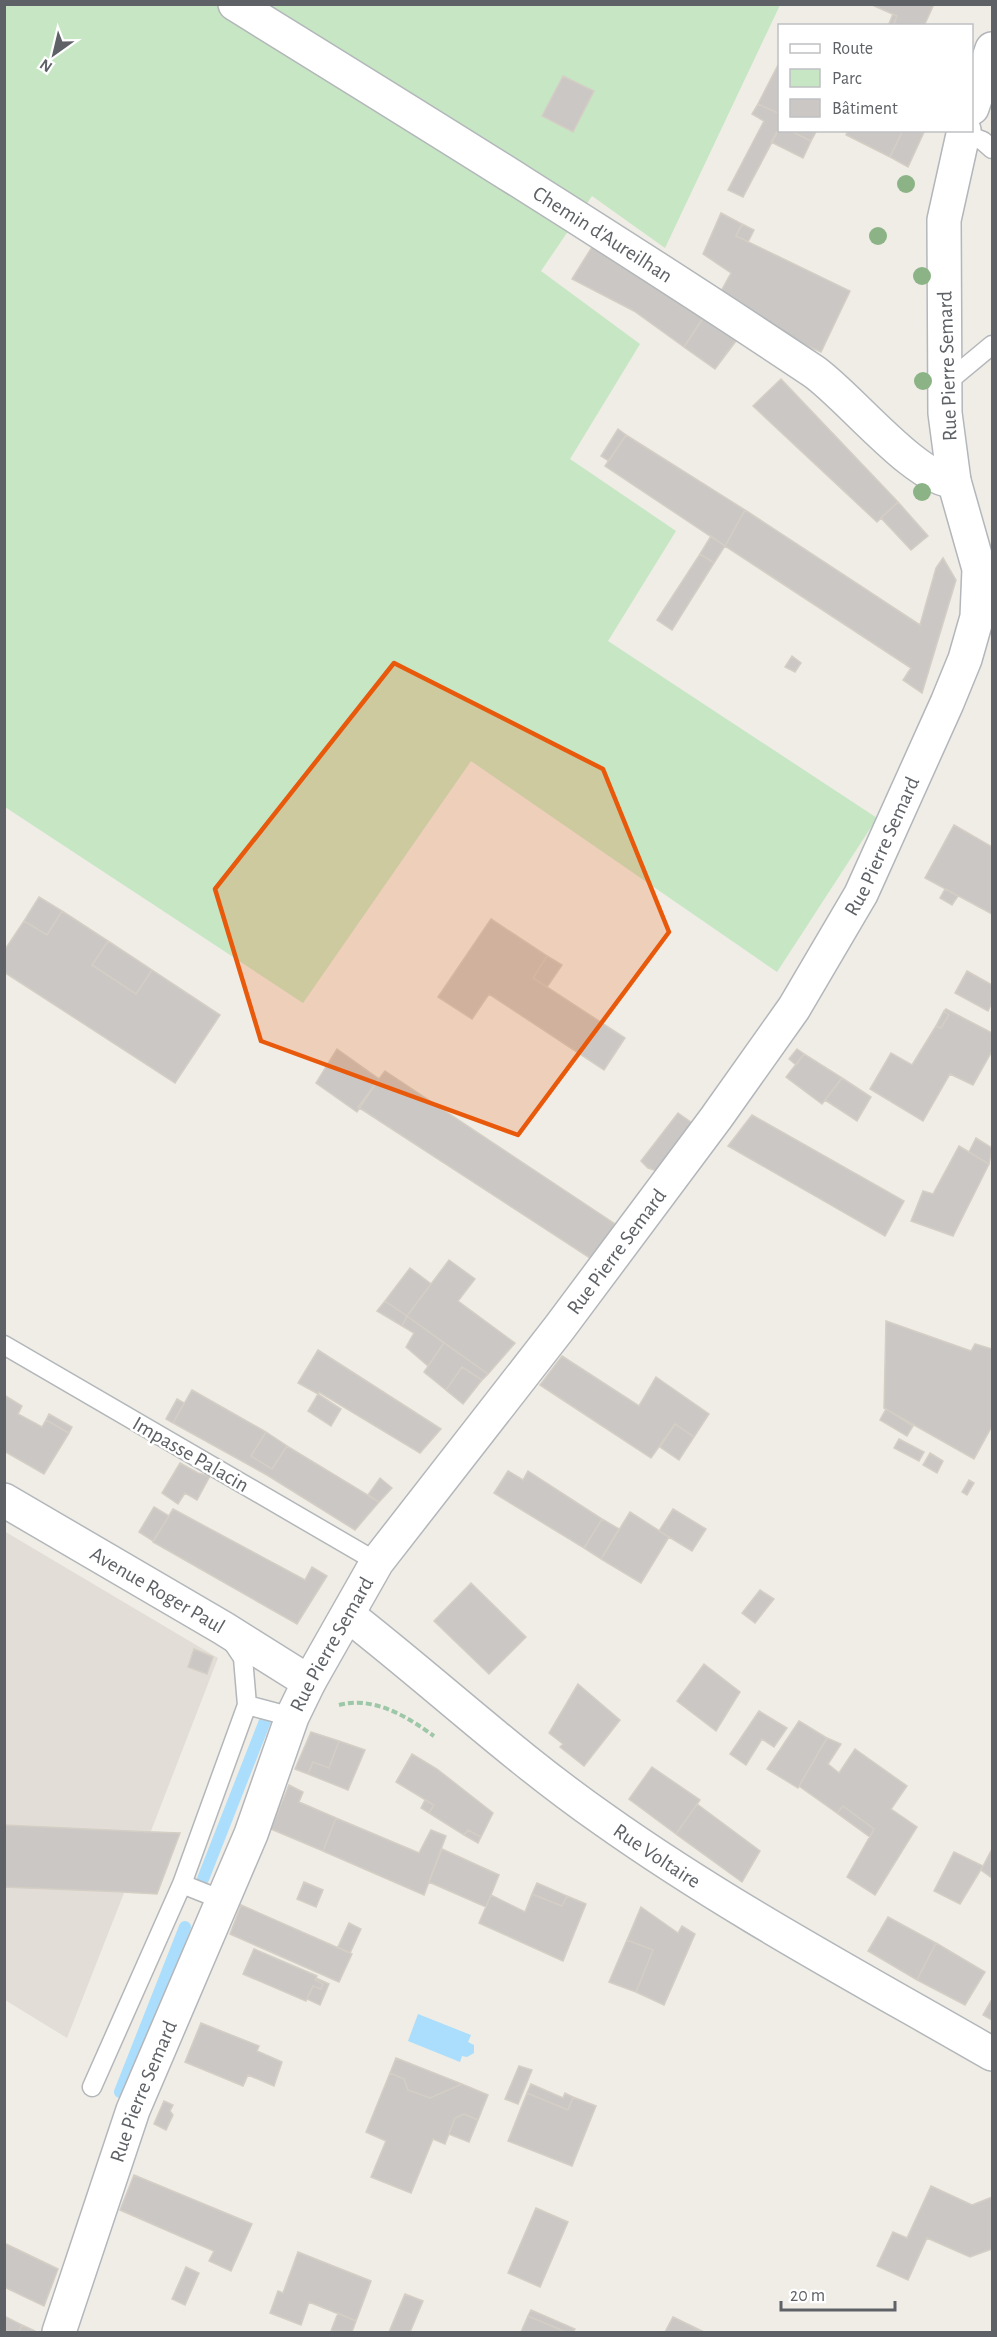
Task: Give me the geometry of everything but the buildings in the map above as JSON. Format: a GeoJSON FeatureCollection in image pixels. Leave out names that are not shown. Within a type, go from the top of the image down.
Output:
{"type":"FeatureCollection","features":[{"type":"Feature","properties":{"kind":"main road","name":"Chemin d'Aureilhan"},"geometry":{"type":"LineString","coordinates":[[234,4],[545,195],[807,367],[915,463],[946,481],[954,481]]}},
{"type":"Feature","properties":{"kind":"main road","name":"Rue Pierre Semard"},"geometry":{"type":"LineString","coordinates":[[973,105],[993,49]]}},
{"type":"Feature","properties":{"kind":"main road","name":"Rue Pierre Semard"},"geometry":{"type":"LineString","coordinates":[[59,2332],[133,2110],[252,1834],[292,1717],[309,1682],[377,1562],[560,1327],[716,1118],[794,1008],[861,894],[931,742],[965,659],[977,617],[979,569],[954,481],[945,413],[944,220],[964,132]]}},
{"type":"Feature","properties":{"kind":"main road","name":"Avenue Roger Paul"},"geometry":{"type":"LineString","coordinates":[[4,1500],[223,1628],[309,1682]]}},
{"type":"Feature","properties":{"kind":"main road","name":"Rue Voltaire"},"geometry":{"type":"LineString","coordinates":[[348,1615],[527,1762],[603,1819],[700,1884],[993,2054]]}},
{"type":"Feature","properties":{"kind":"lane"},"geometry":{"type":"LineString","coordinates":[[973,131],[993,149]]}},
{"type":"Feature","properties":{"kind":"lane"},"geometry":{"type":"LineString","coordinates":[[945,384],[993,345]]}},
{"type":"Feature","properties":{"kind":"lane","name":"Impasse Palacin"},"geometry":{"type":"LineString","coordinates":[[4,1345],[377,1562]]}},
{"type":"Feature","properties":{"kind":"lane"},"geometry":{"type":"LineString","coordinates":[[92,2086],[182,1884],[247,1705],[243,1658],[223,1628]]}},
{"type":"Feature","properties":{"kind":"lane"},"geometry":{"type":"LineString","coordinates":[[247,1705],[292,1717]]}},
{"type":"Feature","properties":{"kind":"lane"},"geometry":{"type":"LineString","coordinates":[[182,1884],[222,1900]]}},
{"type":"Feature","properties":{"kind":"highlighted area"},"geometry":{"type":"Polygon","coordinates":[[[394,663],[603,769],[669,932],[518,1135],[261,1041],[215,889],[394,663]]]}},
{"type":"Feature","properties":{"kind":"shaded area"},"geometry":{"type":"Polygon","coordinates":[[[4,1531],[218,1658],[151,1831],[180,1833],[157,1894],[124,1893],[67,2038],[5,2000],[4,1531]]]}},
{"type":"Feature","properties":{"kind":"green space"},"geometry":{"type":"Polygon","coordinates":[[[4,5],[780,5],[665,248],[592,196],[541,271],[640,344],[570,459],[676,531],[608,641],[877,818],[777,972],[471,761],[303,1003],[5,807],[4,5]]]}},
{"type":"Feature","properties":{"kind":"water"},"geometry":{"type":"Polygon","coordinates":[[[418,2014],[471,2035],[468,2042],[474,2045],[474,2053],[467,2057],[462,2056],[460,2062],[408,2041],[418,2014]]]}},
{"type":"Feature","properties":{"kind":"waterway"},"geometry":{"type":"LineString","coordinates":[[203,1879],[265,1721]]}},
{"type":"Feature","properties":{"kind":"waterway"},"geometry":{"type":"LineString","coordinates":[[120,2092],[185,1927]]}}]}
